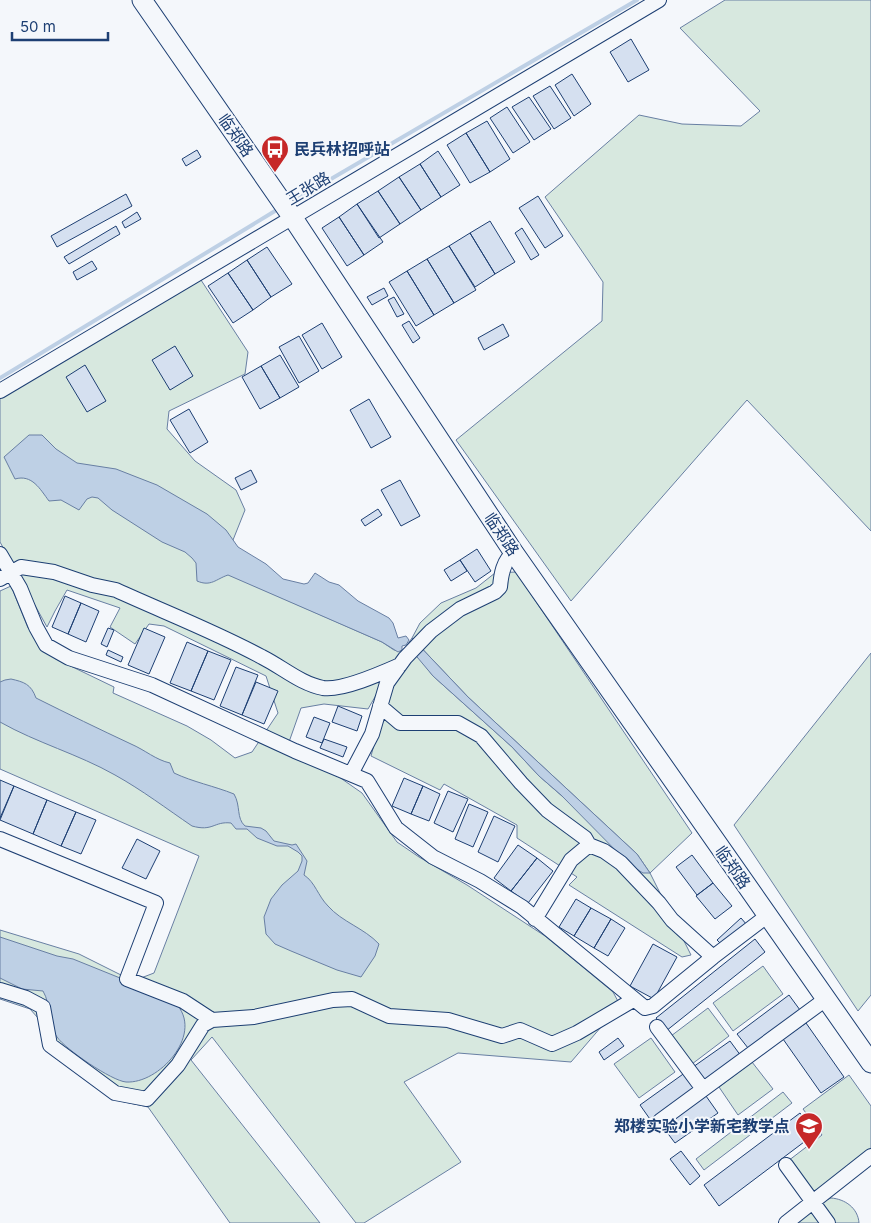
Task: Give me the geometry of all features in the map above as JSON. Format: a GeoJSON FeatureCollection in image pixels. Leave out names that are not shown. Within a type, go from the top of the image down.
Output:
{"type":"FeatureCollection","features":[{"type":"Feature","properties":{"kind":"main road","name":"临郑路"},"geometry":{"type":"LineString","coordinates":[[142,0],[293,218],[514,553],[871,1063]]}},
{"type":"Feature","properties":{"kind":"street","name":"王张路"},"geometry":{"type":"LineString","coordinates":[[0,391],[659,0]]}},
{"type":"Feature","properties":{"kind":"street"},"geometry":{"type":"LineString","coordinates":[[350,774],[372,734],[386,682],[431,630],[460,609],[495,592],[500,587],[501,575],[508,557],[514,553]]}},
{"type":"Feature","properties":{"kind":"street"},"geometry":{"type":"LineString","coordinates":[[0,554],[5,576],[20,588],[36,627],[46,645],[68,658],[152,685],[295,751],[367,781],[396,828],[433,858],[480,881],[522,907],[645,1008],[651,1008],[767,916]]}},
{"type":"Feature","properties":{"kind":"street"},"geometry":{"type":"LineString","coordinates":[[5,576],[21,567],[54,572],[92,585],[116,590],[262,657],[297,678],[324,688],[347,685],[400,665]]}},
{"type":"Feature","properties":{"kind":"street"},"geometry":{"type":"LineString","coordinates":[[380,706],[400,723],[458,723],[481,736],[547,810],[585,838],[589,844],[604,850],[621,863],[659,903],[672,920],[713,957]]}},
{"type":"Feature","properties":{"kind":"street"},"geometry":{"type":"LineString","coordinates":[[0,839],[156,903],[127,979],[183,1001],[212,1020]]}},
{"type":"Feature","properties":{"kind":"street"},"geometry":{"type":"LineString","coordinates":[[535,919],[571,860],[589,844]]}},
{"type":"Feature","properties":{"kind":"street"},"geometry":{"type":"LineString","coordinates":[[0,990],[26,998],[43,1007],[50,1045],[115,1093],[147,1099],[178,1065],[203,1025],[212,1020],[254,1017],[333,1000],[352,999],[389,1016],[448,1020],[502,1036],[520,1030],[552,1044],[577,1033],[633,1000]]}},
{"type":"Feature","properties":{"kind":"street"},"geometry":{"type":"LineString","coordinates":[[660,1121],[826,999]]}},
{"type":"Feature","properties":{"kind":"street"},"geometry":{"type":"LineString","coordinates":[[657,1027],[703,1090]]}},
{"type":"Feature","properties":{"kind":"street"},"geometry":{"type":"LineString","coordinates":[[786,1223],[871,1156]]}},
{"type":"Feature","properties":{"kind":"street"},"geometry":{"type":"LineString","coordinates":[[786,1165],[828,1223]]}},
{"type":"Feature","properties":{"kind":"shaded area"},"geometry":{"type":"Polygon","coordinates":[[[725,0],[871,0],[871,531],[747,400],[571,601],[456,440],[602,321],[603,282],[545,197],[639,115],[682,124],[741,126],[760,111],[680,28],[725,0]]]}},
{"type":"Feature","properties":{"kind":"shaded area"},"geometry":{"type":"Polygon","coordinates":[[[201,280],[248,352],[245,374],[169,411],[167,429],[195,461],[236,490],[245,510],[233,540],[228,574],[382,642],[394,650],[402,650],[368,709],[324,704],[301,708],[289,742],[362,793],[397,842],[545,936],[613,992],[620,1005],[571,1062],[458,1053],[404,1082],[461,1162],[364,1223],[356,1223],[212,1037],[191,1060],[320,1223],[230,1223],[148,1107],[120,1101],[47,1050],[38,1018],[30,1009],[0,999],[0,930],[79,954],[133,981],[154,973],[199,856],[0,769],[0,591],[11,586],[28,628],[54,658],[114,687],[113,693],[187,726],[211,740],[235,758],[252,752],[278,713],[266,676],[164,626],[149,624],[135,644],[110,627],[120,608],[67,590],[47,627],[0,542],[0,397],[201,280]]]}},
{"type":"Feature","properties":{"kind":"shaded area"},"geometry":{"type":"Polygon","coordinates":[[[516,572],[692,833],[650,873],[637,854],[468,697],[412,638],[420,623],[441,603],[476,588],[495,573],[516,572]]]}},
{"type":"Feature","properties":{"kind":"shaded area"},"geometry":{"type":"Polygon","coordinates":[[[871,653],[871,995],[858,1011],[734,825],[871,653]]]}},
{"type":"Feature","properties":{"kind":"shaded area"},"geometry":{"type":"Polygon","coordinates":[[[417,655],[433,676],[512,747],[539,776],[650,873],[691,955],[682,957],[569,885],[577,877],[517,838],[517,825],[444,784],[440,790],[371,756],[396,676],[417,655]]]}},
{"type":"Feature","properties":{"kind":"shaded area"},"geometry":{"type":"Polygon","coordinates":[[[763,966],[783,994],[733,1031],[713,1003],[763,966]]]}},
{"type":"Feature","properties":{"kind":"shaded area"},"geometry":{"type":"Polygon","coordinates":[[[708,1008],[729,1036],[692,1064],[671,1036],[708,1008]]]}},
{"type":"Feature","properties":{"kind":"shaded area"},"geometry":{"type":"Polygon","coordinates":[[[651,1038],[675,1072],[639,1098],[614,1064],[651,1038]]]}},
{"type":"Feature","properties":{"kind":"shaded area"},"geometry":{"type":"Polygon","coordinates":[[[752,1062],[773,1089],[738,1115],[719,1087],[752,1062]]]}},
{"type":"Feature","properties":{"kind":"shaded area"},"geometry":{"type":"Polygon","coordinates":[[[849,1075],[871,1106],[871,1148],[818,1189],[814,1191],[809,1190],[788,1161],[822,1135],[803,1109],[849,1075]]]}},
{"type":"Feature","properties":{"kind":"shaded area"},"geometry":{"type":"Polygon","coordinates":[[[783,1092],[792,1103],[704,1170],[696,1159],[783,1092]]]}},
{"type":"Feature","properties":{"kind":"shaded area"},"geometry":{"type":"Polygon","coordinates":[[[831,1198],[841,1200],[850,1205],[856,1213],[859,1223],[795,1223],[826,1200],[831,1198]]]}},
{"type":"Feature","properties":{"kind":"water"},"geometry":{"type":"Polygon","coordinates":[[[29,435],[42,435],[56,449],[77,463],[116,469],[157,485],[207,514],[226,530],[238,547],[266,564],[283,579],[304,584],[308,583],[315,573],[329,582],[339,585],[358,601],[389,618],[393,623],[398,638],[406,636],[409,640],[406,645],[402,646],[402,650],[398,652],[382,642],[228,575],[210,583],[197,581],[196,563],[185,552],[162,542],[112,510],[98,498],[92,497],[87,499],[79,510],[61,500],[49,501],[39,487],[31,481],[21,478],[15,479],[4,457],[29,435]]]}},
{"type":"Feature","properties":{"kind":"water"},"geometry":{"type":"Polygon","coordinates":[[[412,638],[468,697],[637,854],[650,873],[643,873],[630,865],[512,747],[433,676],[407,645],[412,638]]]}},
{"type":"Feature","properties":{"kind":"water"},"geometry":{"type":"Polygon","coordinates":[[[11,679],[27,684],[36,698],[136,746],[160,760],[170,763],[174,773],[234,794],[240,819],[245,826],[261,828],[274,841],[292,845],[296,844],[307,861],[304,875],[311,881],[325,902],[334,912],[379,944],[375,956],[361,977],[337,970],[275,944],[266,934],[264,917],[271,899],[282,885],[298,871],[302,856],[298,852],[288,846],[277,846],[257,838],[247,829],[236,829],[231,823],[221,823],[205,828],[192,826],[145,793],[115,775],[0,722],[0,682],[11,679]]]}},
{"type":"Feature","properties":{"kind":"water"},"geometry":{"type":"Polygon","coordinates":[[[0,937],[57,956],[73,959],[125,980],[178,1006],[184,1018],[185,1031],[181,1044],[163,1067],[139,1081],[126,1082],[119,1080],[89,1064],[69,1049],[54,1033],[46,996],[43,991],[22,989],[0,978],[0,937]]]}},
{"type":"Feature","properties":{"kind":"building"},"geometry":{"type":"Polygon","coordinates":[[[631,39],[649,70],[628,82],[610,52],[631,39]]]}},
{"type":"Feature","properties":{"kind":"building"},"geometry":{"type":"Polygon","coordinates":[[[572,74],[591,104],[574,116],[555,85],[572,74]]]}},
{"type":"Feature","properties":{"kind":"building"},"geometry":{"type":"Polygon","coordinates":[[[550,86],[571,118],[554,129],[533,96],[550,86]]]}},
{"type":"Feature","properties":{"kind":"building"},"geometry":{"type":"Polygon","coordinates":[[[529,97],[551,129],[534,140],[512,107],[529,97]]]}},
{"type":"Feature","properties":{"kind":"building"},"geometry":{"type":"Polygon","coordinates":[[[507,107],[530,142],[513,153],[490,118],[507,107]]]}},
{"type":"Feature","properties":{"kind":"building"},"geometry":{"type":"Polygon","coordinates":[[[487,121],[510,159],[490,172],[466,133],[487,121]]]}},
{"type":"Feature","properties":{"kind":"building"},"geometry":{"type":"Polygon","coordinates":[[[466,133],[490,172],[470,183],[447,145],[466,133]]]}},
{"type":"Feature","properties":{"kind":"building"},"geometry":{"type":"Polygon","coordinates":[[[197,150],[201,157],[186,166],[182,159],[197,150]]]}},
{"type":"Feature","properties":{"kind":"building"},"geometry":{"type":"Polygon","coordinates":[[[438,151],[460,185],[441,197],[420,164],[438,151]]]}},
{"type":"Feature","properties":{"kind":"building"},"geometry":{"type":"Polygon","coordinates":[[[420,164],[441,197],[421,210],[399,177],[420,164]]]}},
{"type":"Feature","properties":{"kind":"building"},"geometry":{"type":"Polygon","coordinates":[[[399,177],[421,210],[400,224],[378,191],[399,177]]]}},
{"type":"Feature","properties":{"kind":"building"},"geometry":{"type":"Polygon","coordinates":[[[378,191],[400,224],[379,238],[357,204],[378,191]]]}},
{"type":"Feature","properties":{"kind":"building"},"geometry":{"type":"Polygon","coordinates":[[[126,194],[132,206],[57,247],[51,236],[126,194]]]}},
{"type":"Feature","properties":{"kind":"building"},"geometry":{"type":"Polygon","coordinates":[[[538,196],[563,236],[545,248],[519,208],[538,196]]]}},
{"type":"Feature","properties":{"kind":"building"},"geometry":{"type":"Polygon","coordinates":[[[357,204],[383,242],[364,255],[339,217],[357,204]]]}},
{"type":"Feature","properties":{"kind":"building"},"geometry":{"type":"Polygon","coordinates":[[[137,212],[141,219],[125,228],[122,222],[137,212]]]}},
{"type":"Feature","properties":{"kind":"building"},"geometry":{"type":"Polygon","coordinates":[[[339,217],[364,255],[347,266],[322,228],[339,217]]]}},
{"type":"Feature","properties":{"kind":"building"},"geometry":{"type":"Polygon","coordinates":[[[490,221],[515,262],[495,274],[470,233],[490,221]]]}},
{"type":"Feature","properties":{"kind":"building"},"geometry":{"type":"Polygon","coordinates":[[[116,226],[120,234],[69,264],[64,257],[116,226]]]}},
{"type":"Feature","properties":{"kind":"building"},"geometry":{"type":"Polygon","coordinates":[[[522,228],[539,255],[531,260],[515,233],[522,228]]]}},
{"type":"Feature","properties":{"kind":"building"},"geometry":{"type":"Polygon","coordinates":[[[470,233],[495,274],[475,287],[449,246],[470,233]]]}},
{"type":"Feature","properties":{"kind":"building"},"geometry":{"type":"Polygon","coordinates":[[[449,246],[476,290],[454,303],[427,259],[449,246]]]}},
{"type":"Feature","properties":{"kind":"building"},"geometry":{"type":"Polygon","coordinates":[[[267,247],[292,284],[271,297],[247,260],[267,247]]]}},
{"type":"Feature","properties":{"kind":"building"},"geometry":{"type":"Polygon","coordinates":[[[427,259],[454,303],[434,315],[407,271],[427,259]]]}},
{"type":"Feature","properties":{"kind":"building"},"geometry":{"type":"Polygon","coordinates":[[[247,260],[271,297],[253,310],[228,273],[247,260]]]}},
{"type":"Feature","properties":{"kind":"building"},"geometry":{"type":"Polygon","coordinates":[[[92,261],[97,269],[77,280],[73,272],[92,261]]]}},
{"type":"Feature","properties":{"kind":"building"},"geometry":{"type":"Polygon","coordinates":[[[407,271],[434,315],[416,326],[389,282],[407,271]]]}},
{"type":"Feature","properties":{"kind":"building"},"geometry":{"type":"Polygon","coordinates":[[[228,273],[253,310],[233,323],[208,286],[228,273]]]}},
{"type":"Feature","properties":{"kind":"building"},"geometry":{"type":"Polygon","coordinates":[[[384,288],[388,296],[372,305],[367,297],[384,288]]]}},
{"type":"Feature","properties":{"kind":"building"},"geometry":{"type":"Polygon","coordinates":[[[394,297],[404,314],[397,317],[388,300],[394,297]]]}},
{"type":"Feature","properties":{"kind":"building"},"geometry":{"type":"Polygon","coordinates":[[[409,321],[420,338],[413,343],[402,325],[409,321]]]}},
{"type":"Feature","properties":{"kind":"building"},"geometry":{"type":"Polygon","coordinates":[[[322,323],[342,357],[322,369],[302,335],[322,323]]]}},
{"type":"Feature","properties":{"kind":"building"},"geometry":{"type":"Polygon","coordinates":[[[503,324],[509,336],[484,350],[478,338],[503,324]]]}},
{"type":"Feature","properties":{"kind":"building"},"geometry":{"type":"Polygon","coordinates":[[[299,336],[319,371],[299,383],[279,347],[299,336]]]}},
{"type":"Feature","properties":{"kind":"building"},"geometry":{"type":"Polygon","coordinates":[[[175,346],[193,376],[170,390],[152,360],[175,346]]]}},
{"type":"Feature","properties":{"kind":"building"},"geometry":{"type":"Polygon","coordinates":[[[280,355],[299,387],[280,398],[261,366],[280,355]]]}},
{"type":"Feature","properties":{"kind":"building"},"geometry":{"type":"Polygon","coordinates":[[[85,365],[106,401],[87,412],[66,377],[85,365]]]}},
{"type":"Feature","properties":{"kind":"building"},"geometry":{"type":"Polygon","coordinates":[[[261,366],[280,398],[260,409],[242,377],[261,366]]]}},
{"type":"Feature","properties":{"kind":"building"},"geometry":{"type":"Polygon","coordinates":[[[369,399],[391,437],[371,448],[350,410],[369,399]]]}},
{"type":"Feature","properties":{"kind":"building"},"geometry":{"type":"Polygon","coordinates":[[[189,409],[208,442],[190,453],[170,420],[189,409]]]}},
{"type":"Feature","properties":{"kind":"building"},"geometry":{"type":"Polygon","coordinates":[[[251,470],[257,482],[241,490],[235,478],[251,470]]]}},
{"type":"Feature","properties":{"kind":"building"},"geometry":{"type":"Polygon","coordinates":[[[400,480],[420,516],[401,526],[381,490],[400,480]]]}},
{"type":"Feature","properties":{"kind":"building"},"geometry":{"type":"Polygon","coordinates":[[[378,509],[382,515],[365,526],[361,520],[378,509]]]}},
{"type":"Feature","properties":{"kind":"building"},"geometry":{"type":"Polygon","coordinates":[[[477,549],[491,571],[475,582],[460,560],[477,549]]]}},
{"type":"Feature","properties":{"kind":"building"},"geometry":{"type":"Polygon","coordinates":[[[460,560],[467,571],[451,581],[444,570],[460,560]]]}},
{"type":"Feature","properties":{"kind":"building"},"geometry":{"type":"Polygon","coordinates":[[[65,596],[81,603],[68,634],[52,627],[65,596]]]}},
{"type":"Feature","properties":{"kind":"building"},"geometry":{"type":"Polygon","coordinates":[[[81,603],[99,611],[86,642],[68,634],[81,603]]]}},
{"type":"Feature","properties":{"kind":"building"},"geometry":{"type":"Polygon","coordinates":[[[108,628],[114,630],[107,647],[101,644],[108,628]]]}},
{"type":"Feature","properties":{"kind":"building"},"geometry":{"type":"Polygon","coordinates":[[[144,628],[165,637],[149,674],[128,665],[144,628]]]}},
{"type":"Feature","properties":{"kind":"building"},"geometry":{"type":"Polygon","coordinates":[[[187,642],[208,651],[191,691],[170,683],[187,642]]]}},
{"type":"Feature","properties":{"kind":"building"},"geometry":{"type":"Polygon","coordinates":[[[108,650],[123,657],[121,662],[106,655],[108,650]]]}},
{"type":"Feature","properties":{"kind":"building"},"geometry":{"type":"Polygon","coordinates":[[[208,651],[231,660],[214,700],[191,691],[208,651]]]}},
{"type":"Feature","properties":{"kind":"building"},"geometry":{"type":"Polygon","coordinates":[[[236,667],[258,675],[242,715],[220,706],[236,667]]]}},
{"type":"Feature","properties":{"kind":"building"},"geometry":{"type":"Polygon","coordinates":[[[256,682],[278,691],[264,724],[242,715],[256,682]]]}},
{"type":"Feature","properties":{"kind":"building"},"geometry":{"type":"Polygon","coordinates":[[[338,706],[362,716],[357,731],[332,722],[338,706]]]}},
{"type":"Feature","properties":{"kind":"building"},"geometry":{"type":"Polygon","coordinates":[[[314,717],[330,723],[322,743],[306,737],[314,717]]]}},
{"type":"Feature","properties":{"kind":"building"},"geometry":{"type":"Polygon","coordinates":[[[324,739],[347,747],[343,757],[320,748],[324,739]]]}},
{"type":"Feature","properties":{"kind":"building"},"geometry":{"type":"Polygon","coordinates":[[[404,778],[423,786],[411,814],[392,806],[404,778]]]}},
{"type":"Feature","properties":{"kind":"building"},"geometry":{"type":"Polygon","coordinates":[[[0,780],[14,786],[0,818],[0,780]]]}},
{"type":"Feature","properties":{"kind":"building"},"geometry":{"type":"Polygon","coordinates":[[[14,786],[47,800],[33,834],[0,820],[14,786]]]}},
{"type":"Feature","properties":{"kind":"building"},"geometry":{"type":"Polygon","coordinates":[[[423,786],[440,794],[429,821],[411,814],[423,786]]]}},
{"type":"Feature","properties":{"kind":"building"},"geometry":{"type":"Polygon","coordinates":[[[448,791],[468,799],[453,832],[434,823],[448,791]]]}},
{"type":"Feature","properties":{"kind":"building"},"geometry":{"type":"Polygon","coordinates":[[[47,800],[76,812],[61,846],[33,834],[47,800]]]}},
{"type":"Feature","properties":{"kind":"building"},"geometry":{"type":"Polygon","coordinates":[[[469,804],[488,812],[473,847],[455,839],[469,804]]]}},
{"type":"Feature","properties":{"kind":"building"},"geometry":{"type":"Polygon","coordinates":[[[76,812],[96,820],[81,854],[61,846],[76,812]]]}},
{"type":"Feature","properties":{"kind":"building"},"geometry":{"type":"Polygon","coordinates":[[[494,816],[515,826],[498,862],[478,852],[494,816]]]}},
{"type":"Feature","properties":{"kind":"building"},"geometry":{"type":"Polygon","coordinates":[[[137,839],[160,851],[146,879],[122,868],[137,839]]]}},
{"type":"Feature","properties":{"kind":"building"},"geometry":{"type":"Polygon","coordinates":[[[518,845],[537,858],[511,891],[494,878],[518,845]]]}},
{"type":"Feature","properties":{"kind":"building"},"geometry":{"type":"Polygon","coordinates":[[[692,855],[713,883],[697,895],[676,867],[692,855]]]}},
{"type":"Feature","properties":{"kind":"building"},"geometry":{"type":"Polygon","coordinates":[[[537,858],[553,871],[528,903],[511,891],[537,858]]]}},
{"type":"Feature","properties":{"kind":"building"},"geometry":{"type":"Polygon","coordinates":[[[713,883],[732,906],[715,919],[696,896],[713,883]]]}},
{"type":"Feature","properties":{"kind":"building"},"geometry":{"type":"Polygon","coordinates":[[[576,899],[591,908],[574,936],[559,927],[576,899]]]}},
{"type":"Feature","properties":{"kind":"building"},"geometry":{"type":"Polygon","coordinates":[[[591,908],[611,919],[594,948],[574,936],[591,908]]]}},
{"type":"Feature","properties":{"kind":"building"},"geometry":{"type":"Polygon","coordinates":[[[741,918],[747,925],[723,946],[717,940],[741,918]]]}},
{"type":"Feature","properties":{"kind":"building"},"geometry":{"type":"Polygon","coordinates":[[[611,919],[625,928],[608,956],[594,948],[611,919]]]}},
{"type":"Feature","properties":{"kind":"building"},"geometry":{"type":"Polygon","coordinates":[[[755,939],[765,952],[666,1031],[656,1018],[755,939]]]}},
{"type":"Feature","properties":{"kind":"building"},"geometry":{"type":"Polygon","coordinates":[[[653,944],[677,957],[654,999],[630,986],[653,944]]]}},
{"type":"Feature","properties":{"kind":"building"},"geometry":{"type":"Polygon","coordinates":[[[789,995],[800,1010],[748,1048],[737,1034],[789,995]]]}},
{"type":"Feature","properties":{"kind":"building"},"geometry":{"type":"Polygon","coordinates":[[[806,1023],[844,1077],[821,1093],[783,1039],[806,1023]]]}},
{"type":"Feature","properties":{"kind":"building"},"geometry":{"type":"Polygon","coordinates":[[[618,1038],[624,1046],[604,1060],[599,1052],[618,1038]]]}},
{"type":"Feature","properties":{"kind":"building"},"geometry":{"type":"Polygon","coordinates":[[[730,1041],[741,1056],[704,1082],[693,1067],[730,1041]]]}},
{"type":"Feature","properties":{"kind":"building"},"geometry":{"type":"Polygon","coordinates":[[[686,1072],[698,1089],[652,1122],[640,1105],[686,1072]]]}},
{"type":"Feature","properties":{"kind":"building"},"geometry":{"type":"Polygon","coordinates":[[[706,1096],[718,1113],[675,1143],[663,1127],[706,1096]]]}},
{"type":"Feature","properties":{"kind":"building"},"geometry":{"type":"Polygon","coordinates":[[[800,1113],[816,1133],[719,1206],[704,1185],[800,1113]]]}},
{"type":"Feature","properties":{"kind":"building"},"geometry":{"type":"Polygon","coordinates":[[[681,1151],[700,1176],[690,1185],[670,1159],[681,1151]]]}},
{"type":"Feature","properties":{"kind":"waterway"},"geometry":{"type":"LineString","coordinates":[[295,200],[637,0]]}},
{"type":"Feature","properties":{"kind":"waterway"},"geometry":{"type":"LineString","coordinates":[[0,378],[275,211]]}},
{"type":"Feature","properties":{"kind":"place","name":"民兵林招呼站"},"geometry":{"type":"Point","coordinates":[275,173]}},
{"type":"Feature","properties":{"kind":"place","name":"郑楼实验小学新宅教学点"},"geometry":{"type":"Point","coordinates":[809,1150]}}]}
